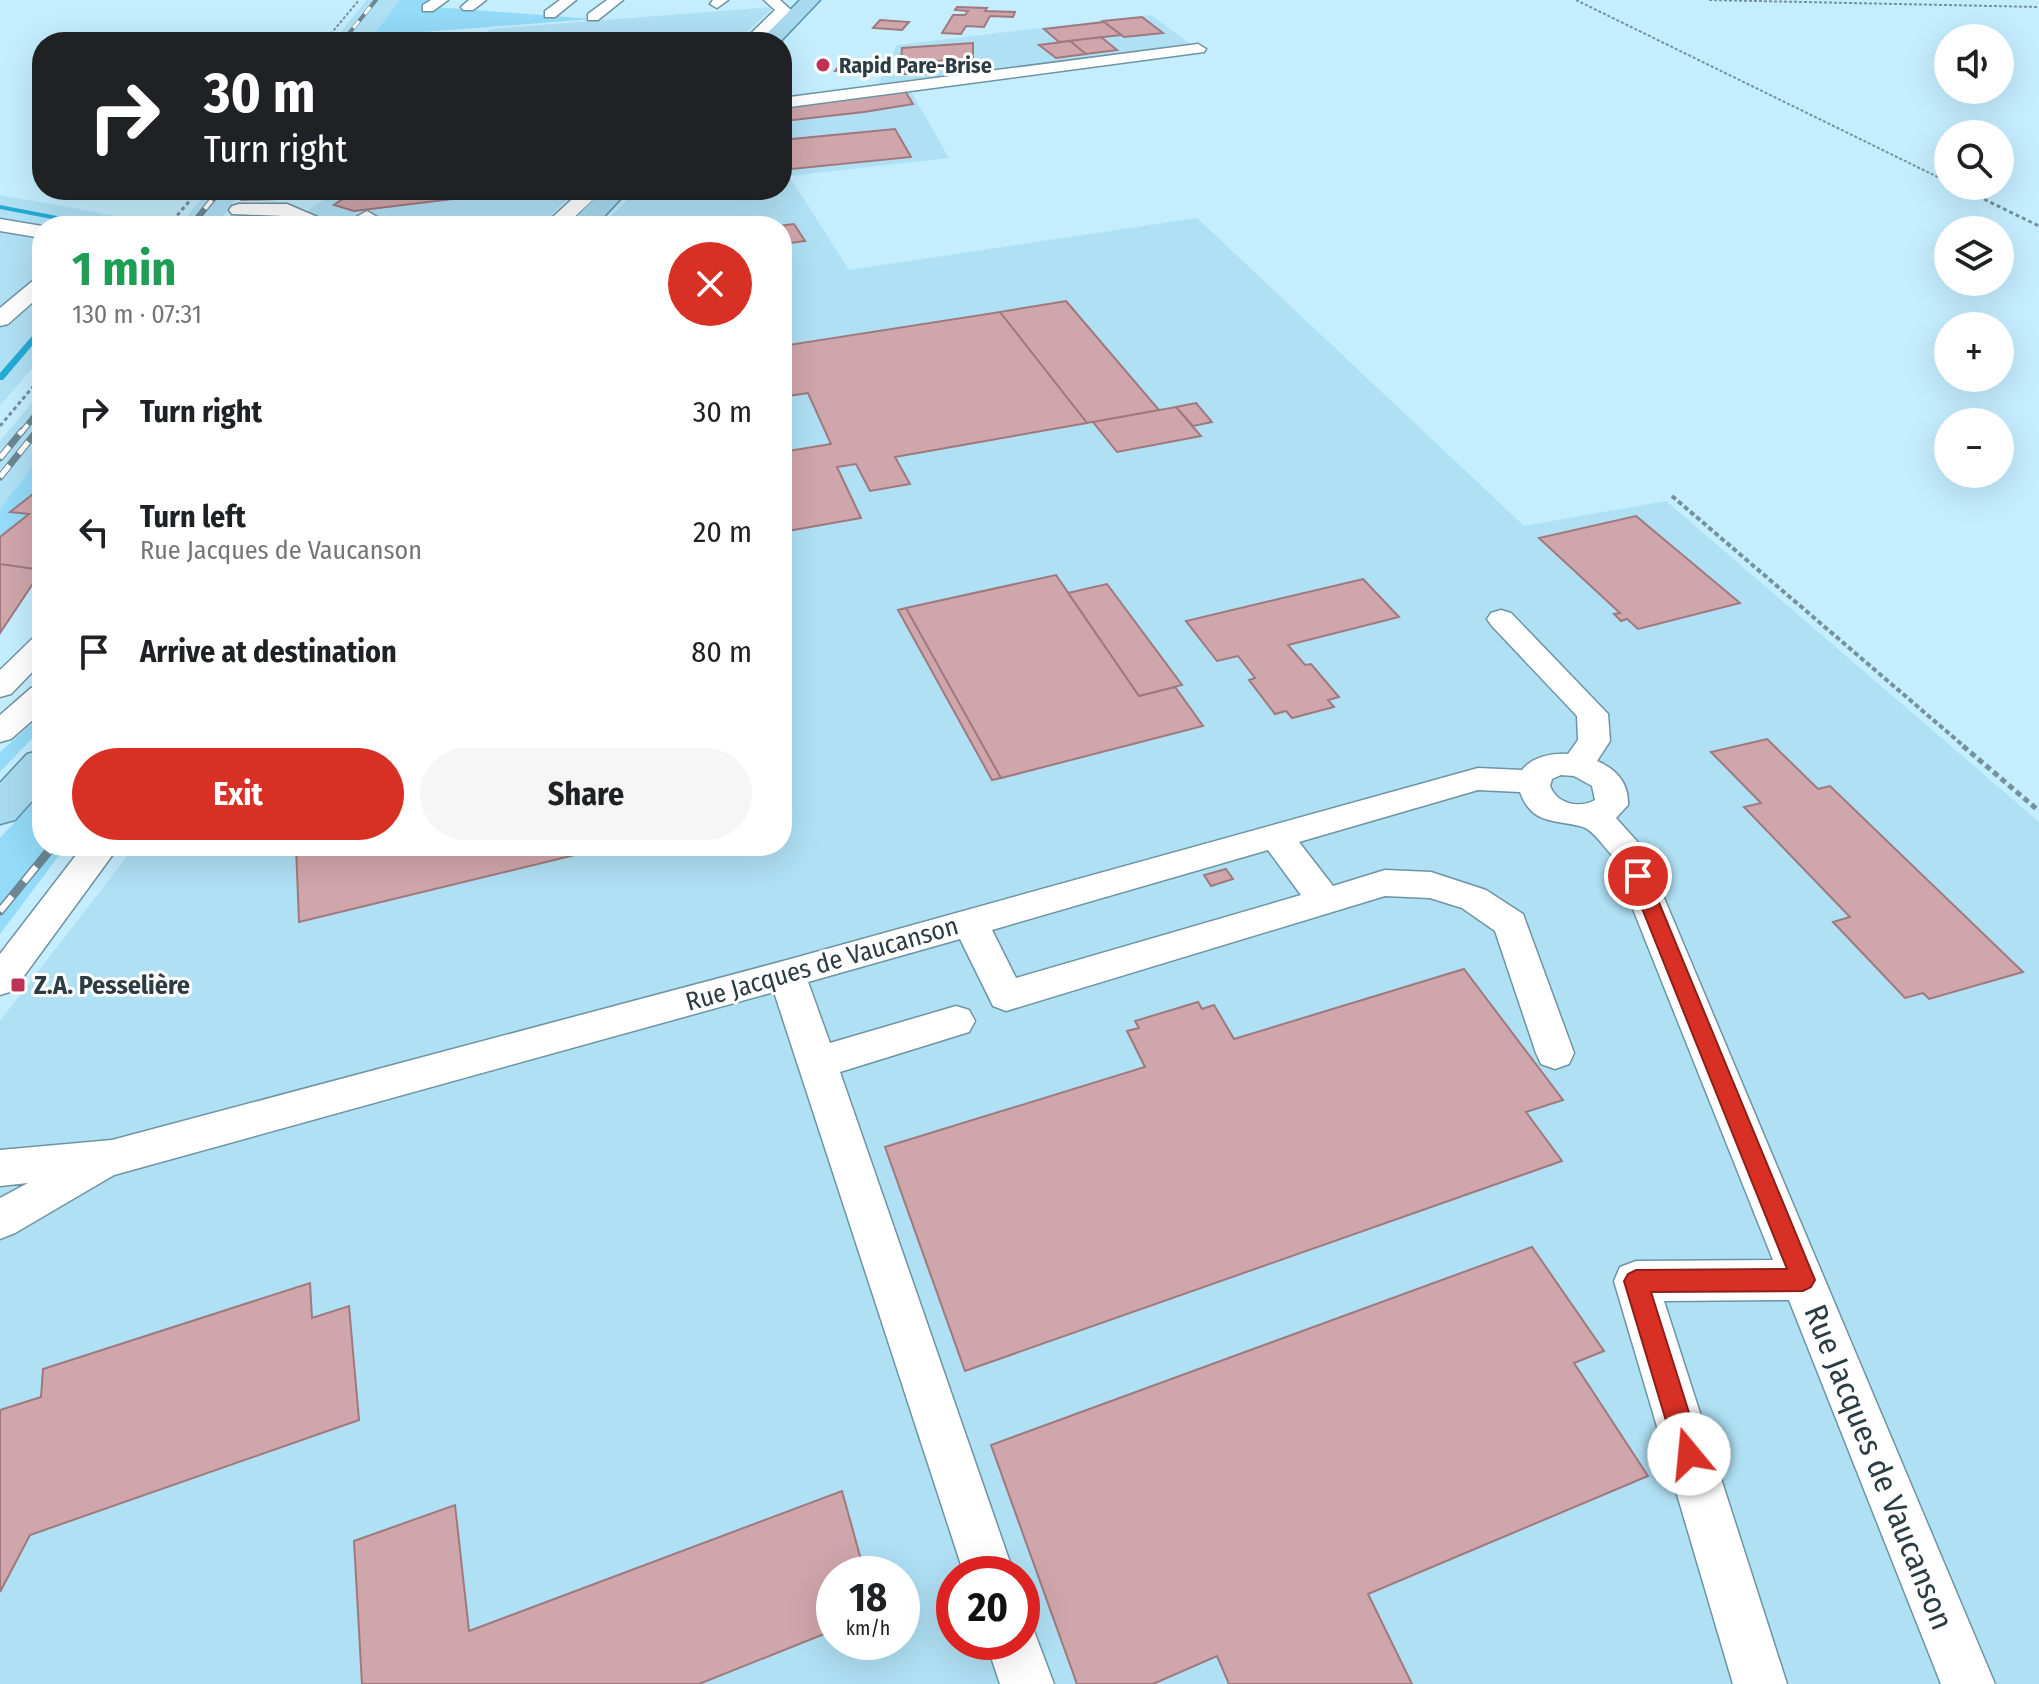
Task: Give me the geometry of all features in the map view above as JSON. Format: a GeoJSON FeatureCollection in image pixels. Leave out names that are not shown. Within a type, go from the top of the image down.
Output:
{"type":"FeatureCollection","features":[{"type":"Feature","properties":{"kind":"main road"},"geometry":{"type":"LineString","coordinates":[[779,32],[811,0]]}},
{"type":"Feature","properties":{"kind":"main road"},"geometry":{"type":"LineString","coordinates":[[590,216],[607,200]]}},
{"type":"Feature","properties":{"kind":"main road"},"geometry":{"type":"LineString","coordinates":[[0,809],[32,775]]}},
{"type":"Feature","properties":{"kind":"street"},"geometry":{"type":"LineString","coordinates":[[550,14],[569,0]]}},
{"type":"Feature","properties":{"kind":"street"},"geometry":{"type":"LineString","coordinates":[[593,17],[616,0]]}},
{"type":"Feature","properties":{"kind":"street"},"geometry":{"type":"LineString","coordinates":[[761,32],[784,10],[777,3]]}},
{"type":"Feature","properties":{"kind":"street"},"geometry":{"type":"LineString","coordinates":[[792,102],[1198,49]]}},
{"type":"Feature","properties":{"kind":"street"},"geometry":{"type":"LineString","coordinates":[[564,216],[582,200]]}},
{"type":"Feature","properties":{"kind":"street"},"geometry":{"type":"LineString","coordinates":[[239,210],[287,210],[299,216]]}},
{"type":"Feature","properties":{"kind":"street"},"geometry":{"type":"LineString","coordinates":[[0,225],[32,230]]}},
{"type":"Feature","properties":{"kind":"street"},"geometry":{"type":"LineString","coordinates":[[0,319],[32,292]]}},
{"type":"Feature","properties":{"kind":"street"},"geometry":{"type":"LineString","coordinates":[[1501,619],[1592,714],[1594,741],[1577,765]]}},
{"type":"Feature","properties":{"kind":"street"},"geometry":{"type":"LineString","coordinates":[[0,687],[32,655]]}},
{"type":"Feature","properties":{"kind":"street"},"geometry":{"type":"LineString","coordinates":[[0,732],[32,704]]}},
{"type":"Feature","properties":{"kind":"street"},"geometry":{"type":"LineString","coordinates":[[1577,765],[1590,770],[1612,790],[1611,805],[1594,816],[1582,817],[1554,810],[1534,791],[1532,782],[1545,767],[1577,765]]}},
{"type":"Feature","properties":{"kind":"street","name":"Rue Jacques de Vaucanson"},"geometry":{"type":"LineString","coordinates":[[0,1168],[112,1158],[787,974],[1478,779],[1532,782]]}},
{"type":"Feature","properties":{"kind":"street","name":"Rue Jacques de Vaucanson"},"geometry":{"type":"LineString","coordinates":[[1594,816],[1626,848],[1968,1684]]}},
{"type":"Feature","properties":{"kind":"street"},"geometry":{"type":"LineString","coordinates":[[1276,836],[1325,901]]}},
{"type":"Feature","properties":{"kind":"street"},"geometry":{"type":"LineString","coordinates":[[0,981],[94,856]]}},
{"type":"Feature","properties":{"kind":"street"},"geometry":{"type":"LineString","coordinates":[[970,922],[1006,996],[1385,883],[1431,885],[1474,899],[1510,923],[1555,1053]]}},
{"type":"Feature","properties":{"kind":"street"},"geometry":{"type":"LineString","coordinates":[[787,974],[983,1556]]}},
{"type":"Feature","properties":{"kind":"street"},"geometry":{"type":"LineString","coordinates":[[816,1063],[956,1021]]}},
{"type":"Feature","properties":{"kind":"street","name":"Rue Jacques de Vaucanson"},"geometry":{"type":"LineString","coordinates":[[0,1220],[112,1158]]}},
{"type":"Feature","properties":{"kind":"street"},"geometry":{"type":"LineString","coordinates":[[1760,1684],[1636,1281],[1803,1280]]}},
{"type":"Feature","properties":{"kind":"street"},"geometry":{"type":"LineString","coordinates":[[1018,1660],[1027,1684]]}},
{"type":"Feature","properties":{"kind":"path"},"geometry":{"type":"LineString","coordinates":[[332,32],[359,0]]}},
{"type":"Feature","properties":{"kind":"path"},"geometry":{"type":"LineString","coordinates":[[1576,0],[1934,175]]}},
{"type":"Feature","properties":{"kind":"path"},"geometry":{"type":"LineString","coordinates":[[1709,0],[2039,7]]}},
{"type":"Feature","properties":{"kind":"path"},"geometry":{"type":"LineString","coordinates":[[177,216],[190,200]]}},
{"type":"Feature","properties":{"kind":"path"},"geometry":{"type":"LineString","coordinates":[[1986,200],[2039,226]]}},
{"type":"Feature","properties":{"kind":"path"},"geometry":{"type":"LineString","coordinates":[[0,426],[32,388]]}},
{"type":"Feature","properties":{"kind":"path"},"geometry":{"type":"LineString","coordinates":[[1672,496],[2039,811]]}},
{"type":"Feature","properties":{"kind":"shaded area"},"geometry":{"type":"Polygon","coordinates":[[[367,0],[400,0],[375,32],[340,32],[367,0]]]}},
{"type":"Feature","properties":{"kind":"shaded area"},"geometry":{"type":"Polygon","coordinates":[[[400,0],[436,0],[435,7],[592,19],[424,32],[375,32],[400,0]]]}},
{"type":"Feature","properties":{"kind":"shaded area"},"geometry":{"type":"Polygon","coordinates":[[[774,7],[747,32],[488,32],[490,29],[774,7]]]}},
{"type":"Feature","properties":{"kind":"shaded area"},"geometry":{"type":"Polygon","coordinates":[[[1151,15],[1201,52],[910,90],[949,158],[792,176],[792,100],[867,90],[878,85],[897,45],[1151,15]]]}},
{"type":"Feature","properties":{"kind":"shaded area"},"geometry":{"type":"Polygon","coordinates":[[[792,181],[849,270],[1197,218],[1524,526],[1666,501],[2039,822],[2039,1684],[0,1684],[0,1021],[127,856],[792,856],[792,216],[611,216],[628,200],[792,200],[792,181]]]}},
{"type":"Feature","properties":{"kind":"shaded area"},"geometry":{"type":"Polygon","coordinates":[[[0,195],[117,216],[32,216],[32,369],[0,405],[0,195]]]}},
{"type":"Feature","properties":{"kind":"shaded area"},"geometry":{"type":"Polygon","coordinates":[[[201,200],[235,200],[223,216],[187,216],[201,200]]]}},
{"type":"Feature","properties":{"kind":"shaded area"},"geometry":{"type":"Polygon","coordinates":[[[323,200],[566,200],[550,216],[300,216],[323,200]]]}},
{"type":"Feature","properties":{"kind":"shaded area"},"geometry":{"type":"Polygon","coordinates":[[[32,403],[32,467],[0,509],[0,441],[32,403]]]}},
{"type":"Feature","properties":{"kind":"shaded area"},"geometry":{"type":"Polygon","coordinates":[[[32,467],[32,569],[0,565],[0,509],[32,467]]]}},
{"type":"Feature","properties":{"kind":"shaded area"},"geometry":{"type":"Polygon","coordinates":[[[32,724],[32,738],[0,772],[0,752],[32,724]]]}},
{"type":"Feature","properties":{"kind":"shaded area"},"geometry":{"type":"Polygon","coordinates":[[[32,804],[32,856],[58,856],[0,934],[0,838],[32,804]]]}},
{"type":"Feature","properties":{"kind":"building"},"geometry":{"type":"Polygon","coordinates":[[[957,7],[1015,12],[1013,17],[990,16],[984,27],[966,26],[961,34],[942,33],[953,15],[965,15],[968,11],[955,10],[957,7]]]}},
{"type":"Feature","properties":{"kind":"building"},"geometry":{"type":"Polygon","coordinates":[[[1142,17],[1163,33],[1124,37],[1103,21],[1142,17]]]}},
{"type":"Feature","properties":{"kind":"building"},"geometry":{"type":"Polygon","coordinates":[[[880,20],[909,22],[902,30],[873,28],[880,20]]]}},
{"type":"Feature","properties":{"kind":"building"},"geometry":{"type":"Polygon","coordinates":[[[1104,22],[1121,35],[1059,42],[1044,29],[1104,22]]]}},
{"type":"Feature","properties":{"kind":"building"},"geometry":{"type":"Polygon","coordinates":[[[1101,37],[1117,50],[1086,54],[1070,41],[1101,37]]]}},
{"type":"Feature","properties":{"kind":"building"},"geometry":{"type":"Polygon","coordinates":[[[1070,41],[1086,54],[1056,58],[1039,45],[1070,41]]]}},
{"type":"Feature","properties":{"kind":"building"},"geometry":{"type":"Polygon","coordinates":[[[973,43],[973,60],[935,61],[933,74],[900,74],[902,48],[973,43]]]}},
{"type":"Feature","properties":{"kind":"building"},"geometry":{"type":"Polygon","coordinates":[[[843,61],[872,64],[864,73],[835,71],[843,61]]]}},
{"type":"Feature","properties":{"kind":"building"},"geometry":{"type":"Polygon","coordinates":[[[905,91],[913,104],[792,120],[792,105],[905,91]]]}},
{"type":"Feature","properties":{"kind":"building"},"geometry":{"type":"Polygon","coordinates":[[[895,129],[911,157],[792,169],[792,139],[895,129]]]}},
{"type":"Feature","properties":{"kind":"building"},"geometry":{"type":"Polygon","coordinates":[[[341,200],[444,200],[354,211],[334,205],[341,200]]]}},
{"type":"Feature","properties":{"kind":"building"},"geometry":{"type":"Polygon","coordinates":[[[794,224],[805,241],[792,243],[794,224]]]}},
{"type":"Feature","properties":{"kind":"building"},"geometry":{"type":"Polygon","coordinates":[[[1066,301],[1159,410],[1087,423],[1000,312],[1066,301]]]}},
{"type":"Feature","properties":{"kind":"building"},"geometry":{"type":"Polygon","coordinates":[[[1000,312],[1087,423],[895,457],[910,484],[870,491],[856,464],[837,467],[861,518],[792,530],[792,450],[831,444],[808,393],[792,395],[792,344],[1000,312]]]}},
{"type":"Feature","properties":{"kind":"building"},"geometry":{"type":"Polygon","coordinates":[[[1196,403],[1212,422],[1193,426],[1176,407],[1196,403]]]}},
{"type":"Feature","properties":{"kind":"building"},"geometry":{"type":"Polygon","coordinates":[[[1176,407],[1201,436],[1117,452],[1093,422],[1176,407]]]}},
{"type":"Feature","properties":{"kind":"building"},"geometry":{"type":"Polygon","coordinates":[[[32,495],[32,569],[0,564],[0,537],[29,514],[10,512],[32,495]]]}},
{"type":"Feature","properties":{"kind":"building"},"geometry":{"type":"Polygon","coordinates":[[[1636,516],[1740,603],[1638,629],[1627,619],[1621,621],[1614,614],[1620,613],[1539,538],[1636,516]]]}},
{"type":"Feature","properties":{"kind":"building"},"geometry":{"type":"Polygon","coordinates":[[[0,564],[32,569],[32,585],[0,633],[0,564]]]}},
{"type":"Feature","properties":{"kind":"building"},"geometry":{"type":"Polygon","coordinates":[[[1056,575],[1139,696],[1175,687],[1203,726],[1001,778],[906,608],[1056,575]]]}},
{"type":"Feature","properties":{"kind":"building"},"geometry":{"type":"Polygon","coordinates":[[[1363,579],[1399,617],[1288,645],[1305,665],[1311,664],[1339,697],[1328,700],[1334,707],[1292,718],[1286,711],[1275,714],[1249,680],[1255,678],[1238,656],[1217,661],[1186,621],[1363,579]]]}},
{"type":"Feature","properties":{"kind":"building"},"geometry":{"type":"Polygon","coordinates":[[[1107,584],[1182,685],[1139,696],[1068,593],[1107,584]]]}},
{"type":"Feature","properties":{"kind":"building"},"geometry":{"type":"Polygon","coordinates":[[[906,608],[1001,778],[992,780],[898,610],[906,608]]]}},
{"type":"Feature","properties":{"kind":"building"},"geometry":{"type":"Polygon","coordinates":[[[1767,739],[1818,789],[1830,786],[2023,972],[1929,999],[1923,993],[1905,998],[1833,922],[1850,917],[1744,807],[1761,803],[1711,752],[1767,739]]]}},
{"type":"Feature","properties":{"kind":"building"},"geometry":{"type":"Polygon","coordinates":[[[296,856],[571,856],[299,922],[296,856]]]}},
{"type":"Feature","properties":{"kind":"building"},"geometry":{"type":"Polygon","coordinates":[[[1226,869],[1233,879],[1211,886],[1204,875],[1226,869]]]}},
{"type":"Feature","properties":{"kind":"building"},"geometry":{"type":"Polygon","coordinates":[[[1464,969],[1563,1100],[1526,1112],[1562,1161],[965,1371],[885,1147],[1145,1067],[1127,1031],[1139,1028],[1135,1021],[1198,1002],[1202,1009],[1214,1005],[1234,1039],[1464,969]]]}},
{"type":"Feature","properties":{"kind":"building"},"geometry":{"type":"Polygon","coordinates":[[[1532,1247],[1604,1351],[1574,1363],[1648,1476],[1368,1594],[1412,1684],[1229,1684],[1217,1656],[1153,1684],[1077,1684],[1040,1581],[1040,1556],[1031,1556],[991,1445],[1532,1247]]]}},
{"type":"Feature","properties":{"kind":"building"},"geometry":{"type":"Polygon","coordinates":[[[310,1283],[312,1318],[349,1306],[359,1420],[30,1535],[0,1592],[0,1410],[41,1397],[43,1369],[310,1283]]]}},
{"type":"Feature","properties":{"kind":"building"},"geometry":{"type":"Polygon","coordinates":[[[842,1491],[860,1556],[816,1556],[816,1637],[699,1684],[362,1684],[354,1541],[455,1505],[469,1631],[842,1491]]]}},
{"type":"Feature","properties":{"kind":"waterway"},"geometry":{"type":"LineString","coordinates":[[0,207],[46,216]]}},
{"type":"Feature","properties":{"kind":"waterway"},"geometry":{"type":"LineString","coordinates":[[0,378],[32,341]]}},
{"type":"Feature","properties":{"kind":"railway"},"geometry":{"type":"LineString","coordinates":[[350,32],[376,0]]}},
{"type":"Feature","properties":{"kind":"railway"},"geometry":{"type":"LineString","coordinates":[[199,216],[212,200]]}},
{"type":"Feature","properties":{"kind":"railway"},"geometry":{"type":"LineString","coordinates":[[21,433],[32,419]]}},
{"type":"Feature","properties":{"kind":"railway"},"geometry":{"type":"LineString","coordinates":[[0,458],[22,431]]}},
{"type":"Feature","properties":{"kind":"railway"},"geometry":{"type":"LineString","coordinates":[[0,477],[32,437]]}},
{"type":"Feature","properties":{"kind":"railway"},"geometry":{"type":"LineString","coordinates":[[0,911],[45,856]]}},
{"type":"Feature","properties":{"kind":"place","name":"Rapid Pare-Brise"},"geometry":{"type":"Point","coordinates":[823,65]}},
{"type":"Feature","properties":{"kind":"place","name":"Z.A. Pesselière"},"geometry":{"type":"Point","coordinates":[18,985]}},
{"type":"Feature","properties":{"kind":"route"},"geometry":{"type":"LineString","coordinates":[[1638,876],[1803,1280],[1636,1281],[1689,1454]]}}]}
